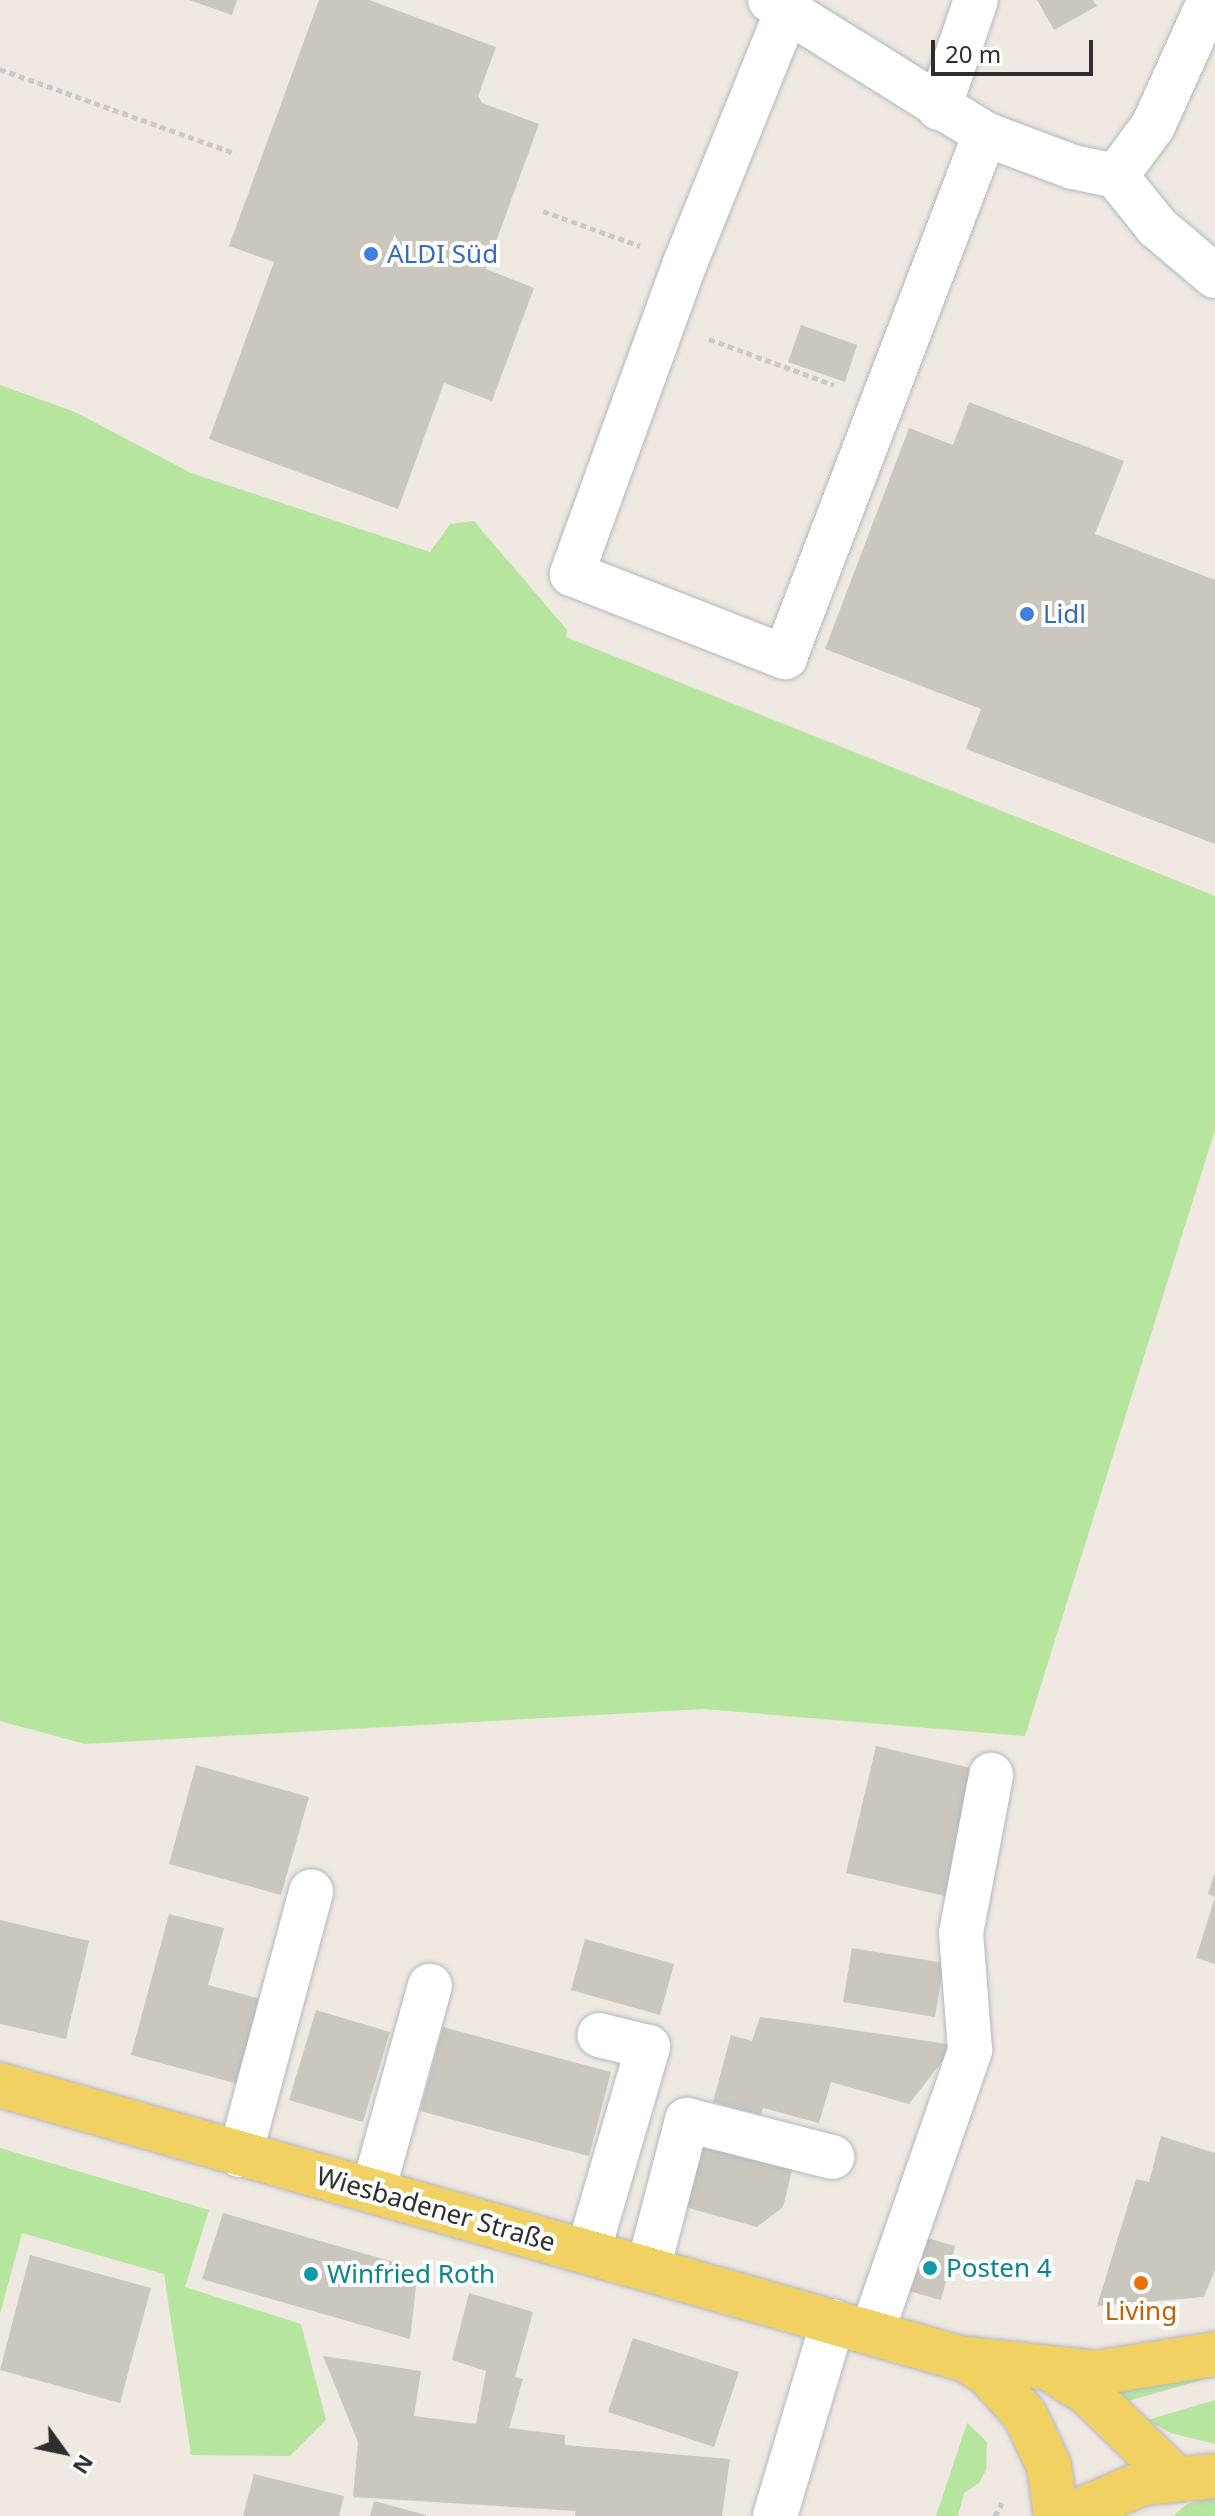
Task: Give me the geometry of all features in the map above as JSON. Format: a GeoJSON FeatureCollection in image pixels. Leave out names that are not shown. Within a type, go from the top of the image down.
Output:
{"type":"FeatureCollection","features":[{"type":"Feature","properties":{"kind":"main road","name":"Wiesbadener Straße"},"geometry":{"type":"LineString","coordinates":[[0,2085],[965,2359],[1053,2371],[1134,2370],[1215,2354]]}},
{"type":"Feature","properties":{"kind":"main road","name":"Wiesbadener Straße"},"geometry":{"type":"LineString","coordinates":[[965,2359],[988,2374],[1025,2415],[1049,2466],[1056,2516]]}},
{"type":"Feature","properties":{"kind":"main road","name":"Wiesbadener Straße"},"geometry":{"type":"LineString","coordinates":[[1053,2371],[1089,2394],[1195,2477]]}},
{"type":"Feature","properties":{"kind":"main road"},"geometry":{"type":"LineString","coordinates":[[1067,2516],[1112,2492],[1195,2477]]}},
{"type":"Feature","properties":{"kind":"street"},"geometry":{"type":"LineString","coordinates":[[939,108],[976,0]]}},
{"type":"Feature","properties":{"kind":"street"},"geometry":{"type":"LineString","coordinates":[[1116,176],[1153,126],[1210,0]]}},
{"type":"Feature","properties":{"kind":"street"},"geometry":{"type":"LineString","coordinates":[[985,134],[785,657],[572,574],[778,5],[985,134],[1073,167],[1116,176],[1157,227],[1215,276]]}},
{"type":"Feature","properties":{"kind":"street"},"geometry":{"type":"LineString","coordinates":[[775,2516],[970,2050],[961,1933],[991,1775]]}},
{"type":"Feature","properties":{"kind":"street"},"geometry":{"type":"LineString","coordinates":[[240,2155],[311,1891]]}},
{"type":"Feature","properties":{"kind":"street"},"geometry":{"type":"LineString","coordinates":[[373,2191],[430,1986]]}},
{"type":"Feature","properties":{"kind":"street"},"geometry":{"type":"LineString","coordinates":[[588,2252],[648,2047],[599,2035]]}},
{"type":"Feature","properties":{"kind":"street"},"geometry":{"type":"LineString","coordinates":[[648,2269],[687,2120],[832,2157]]}},
{"type":"Feature","properties":{"kind":"path"},"geometry":{"type":"LineString","coordinates":[[0,69],[235,153]]}},
{"type":"Feature","properties":{"kind":"path"},"geometry":{"type":"LineString","coordinates":[[543,211],[685,263]]}},
{"type":"Feature","properties":{"kind":"path"},"geometry":{"type":"LineString","coordinates":[[664,322],[884,403]]}},
{"type":"Feature","properties":{"kind":"green space"},"geometry":{"type":"Polygon","coordinates":[[[0,385],[75,412],[191,473],[430,552],[450,524],[474,521],[567,630],[566,637],[1215,896],[1215,1130],[1025,1736],[704,1709],[85,1744],[0,1721],[0,385]]]}},
{"type":"Feature","properties":{"kind":"green space"},"geometry":{"type":"Polygon","coordinates":[[[0,2148],[209,2210],[185,2287],[301,2324],[326,2420],[290,2456],[191,2455],[164,2274],[22,2233],[0,2314],[0,2148]]]}},
{"type":"Feature","properties":{"kind":"green space"},"geometry":{"type":"Polygon","coordinates":[[[1215,2376],[1125,2402],[1118,2393],[1119,2383],[1215,2376]]]}},
{"type":"Feature","properties":{"kind":"green space"},"geometry":{"type":"Polygon","coordinates":[[[1215,2400],[1215,2444],[1171,2433],[1147,2420],[1215,2400]]]}},
{"type":"Feature","properties":{"kind":"green space"},"geometry":{"type":"Polygon","coordinates":[[[967,2423],[987,2442],[986,2470],[979,2483],[964,2493],[958,2516],[936,2516],[967,2423]]]}},
{"type":"Feature","properties":{"kind":"green space"},"geometry":{"type":"Polygon","coordinates":[[[1215,2497],[1215,2516],[1173,2516],[1187,2504],[1215,2497]]]}},
{"type":"Feature","properties":{"kind":"building"},"geometry":{"type":"Polygon","coordinates":[[[189,0],[237,0],[232,15],[189,0]]]}},
{"type":"Feature","properties":{"kind":"building","name":"ALDI Süd"},"geometry":{"type":"Polygon","coordinates":[[[319,0],[369,0],[496,47],[478,96],[482,103],[539,124],[486,269],[534,288],[492,401],[444,383],[398,509],[209,439],[274,262],[229,246],[319,0]]]}},
{"type":"Feature","properties":{"kind":"building"},"geometry":{"type":"Polygon","coordinates":[[[1037,0],[1093,0],[1097,6],[1054,30],[1037,0]]]}},
{"type":"Feature","properties":{"kind":"building"},"geometry":{"type":"Polygon","coordinates":[[[801,325],[857,345],[845,382],[788,362],[801,325]]]}},
{"type":"Feature","properties":{"kind":"building","name":"Lidl"},"geometry":{"type":"Polygon","coordinates":[[[969,402],[1124,461],[1095,534],[1215,580],[1215,844],[966,749],[981,709],[825,649],[909,428],[953,445],[969,402]]]}},
{"type":"Feature","properties":{"kind":"building"},"geometry":{"type":"Polygon","coordinates":[[[876,1746],[988,1772],[958,1899],[846,1873],[876,1746]]]}},
{"type":"Feature","properties":{"kind":"building"},"geometry":{"type":"Polygon","coordinates":[[[196,1765],[309,1797],[281,1895],[169,1864],[196,1765]]]}},
{"type":"Feature","properties":{"kind":"building"},"geometry":{"type":"Polygon","coordinates":[[[1215,1875],[1215,1897],[1208,1894],[1215,1875]]]}},
{"type":"Feature","properties":{"kind":"building"},"geometry":{"type":"Polygon","coordinates":[[[1215,1901],[1215,1964],[1196,1958],[1215,1901]]]}},
{"type":"Feature","properties":{"kind":"building"},"geometry":{"type":"Polygon","coordinates":[[[169,1914],[224,1928],[208,1985],[264,2000],[242,2085],[131,2055],[169,1914]]]}},
{"type":"Feature","properties":{"kind":"building"},"geometry":{"type":"Polygon","coordinates":[[[0,1920],[89,1941],[66,2039],[0,2024],[0,1920]]]}},
{"type":"Feature","properties":{"kind":"building"},"geometry":{"type":"Polygon","coordinates":[[[585,1939],[674,1964],[660,2015],[571,1990],[585,1939]]]}},
{"type":"Feature","properties":{"kind":"building"},"geometry":{"type":"Polygon","coordinates":[[[852,1948],[944,1963],[935,2017],[843,2002],[852,1948]]]}},
{"type":"Feature","properties":{"kind":"building"},"geometry":{"type":"Polygon","coordinates":[[[316,2010],[390,2032],[363,2122],[289,2100],[316,2010]]]}},
{"type":"Feature","properties":{"kind":"building"},"geometry":{"type":"Polygon","coordinates":[[[760,2017],[955,2045],[909,2104],[831,2082],[819,2123],[763,2108],[761,2115],[713,2102],[731,2035],[752,2041],[760,2017]]]}},
{"type":"Feature","properties":{"kind":"building"},"geometry":{"type":"Polygon","coordinates":[[[443,2027],[611,2072],[589,2156],[420,2111],[443,2027]]]}},
{"type":"Feature","properties":{"kind":"building"},"geometry":{"type":"Polygon","coordinates":[[[1161,2136],[1215,2153],[1215,2270],[1204,2297],[1097,2306],[1136,2179],[1149,2182],[1161,2136]]]}},
{"type":"Feature","properties":{"kind":"building"},"geometry":{"type":"Polygon","coordinates":[[[703,2142],[793,2166],[783,2207],[757,2227],[685,2207],[703,2142]]]}},
{"type":"Feature","properties":{"kind":"building","name":"Winfried Roth"},"geometry":{"type":"Polygon","coordinates":[[[223,2213],[418,2269],[410,2339],[202,2279],[223,2213]]]}},
{"type":"Feature","properties":{"kind":"building","name":"Posten 4"},"geometry":{"type":"Polygon","coordinates":[[[920,2236],[955,2246],[941,2300],[905,2290],[920,2236]]]}},
{"type":"Feature","properties":{"kind":"building"},"geometry":{"type":"Polygon","coordinates":[[[30,2255],[151,2288],[120,2403],[0,2370],[30,2255]]]}},
{"type":"Feature","properties":{"kind":"building"},"geometry":{"type":"Polygon","coordinates":[[[469,2293],[533,2312],[515,2377],[523,2379],[509,2428],[565,2435],[565,2445],[730,2459],[722,2516],[575,2516],[576,2511],[353,2497],[358,2442],[323,2356],[421,2371],[414,2416],[476,2424],[486,2371],[452,2360],[469,2293]]]}},
{"type":"Feature","properties":{"kind":"building"},"geometry":{"type":"Polygon","coordinates":[[[633,2338],[739,2372],[714,2447],[608,2412],[633,2338]]]}},
{"type":"Feature","properties":{"kind":"building"},"geometry":{"type":"Polygon","coordinates":[[[254,2474],[344,2496],[339,2516],[243,2516],[254,2474]]]}},
{"type":"Feature","properties":{"kind":"building"},"geometry":{"type":"Polygon","coordinates":[[[374,2501],[426,2515],[426,2516],[370,2516],[374,2501]]]}},
{"type":"Feature","properties":{"kind":"place","name":"ALDI Süd"},"geometry":{"type":"Point","coordinates":[371,254]}},
{"type":"Feature","properties":{"kind":"place","name":"Lidl"},"geometry":{"type":"Point","coordinates":[1027,614]}},
{"type":"Feature","properties":{"kind":"place","name":"Posten 4"},"geometry":{"type":"Point","coordinates":[930,2268]}},
{"type":"Feature","properties":{"kind":"place","name":"Winfried Roth"},"geometry":{"type":"Point","coordinates":[311,2274]}},
{"type":"Feature","properties":{"kind":"place","name":"Living"},"geometry":{"type":"Point","coordinates":[1141,2283]}}]}
